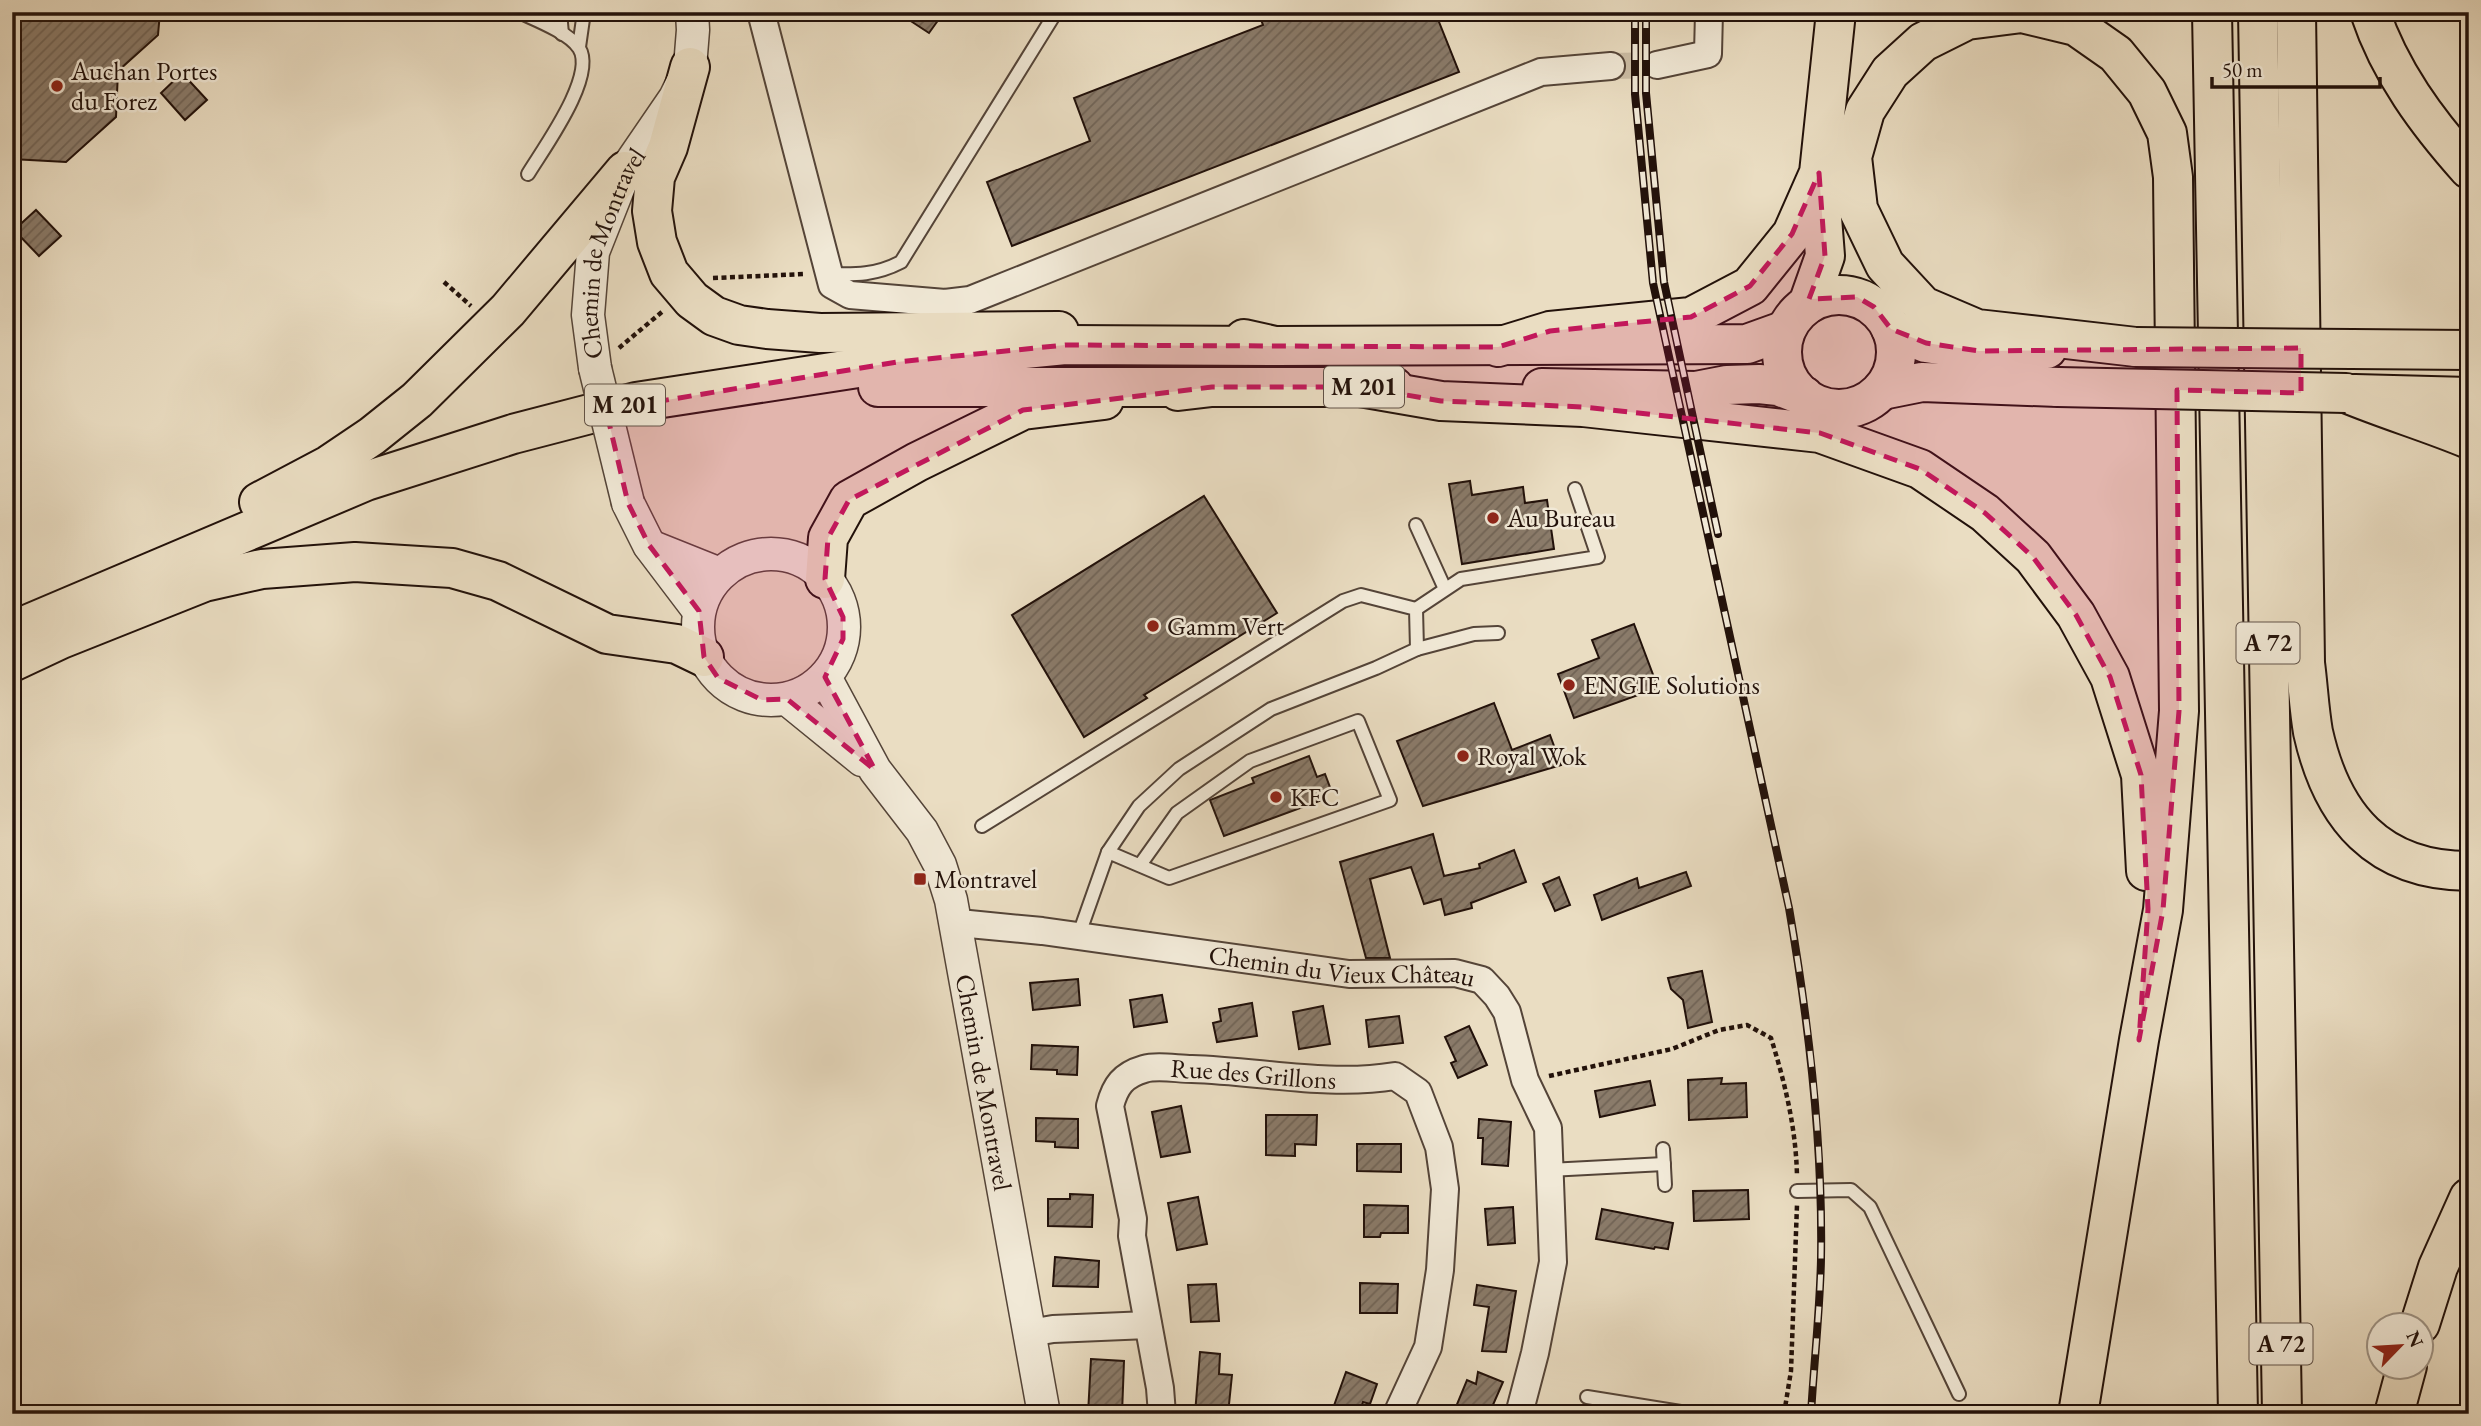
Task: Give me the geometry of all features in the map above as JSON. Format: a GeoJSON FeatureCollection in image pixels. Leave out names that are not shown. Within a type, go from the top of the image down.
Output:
{"type":"FeatureCollection","features":[{"type":"Feature","properties":{"kind":"main road"},"geometry":{"type":"LineString","coordinates":[[1836,12],[1819,173],[1825,256],[1782,350],[1783,363],[1790,381],[1804,396],[1822,406],[1842,409],[1863,402],[1882,390],[1922,382],[2469,397]]}},
{"type":"Feature","properties":{"kind":"main road","name":"A 72"},"geometry":{"type":"LineString","coordinates":[[2212,12],[2238,1414]]}},
{"type":"Feature","properties":{"kind":"main road","name":"A 72"},"geometry":{"type":"LineString","coordinates":[[2258,12],[2283,1414]]}},
{"type":"Feature","properties":{"kind":"main road"},"geometry":{"type":"LineString","coordinates":[[2296,12],[2305,663],[2313,731],[2328,780],[2350,818],[2378,847],[2419,865],[2441,871],[2469,871]]}},
{"type":"Feature","properties":{"kind":"main road"},"geometry":{"type":"LineString","coordinates":[[2370,12],[2394,70],[2435,131],[2469,169]]}},
{"type":"Feature","properties":{"kind":"main road"},"geometry":{"type":"LineString","coordinates":[[2078,1414],[2163,910],[2179,711],[2174,191],[2166,133],[2147,92],[2116,54],[2076,26],[2022,13],[1967,20],[1923,42],[1890,72],[1865,111],[1852,157],[1858,209],[1885,265],[1923,306],[1977,329],[2136,347]]}},
{"type":"Feature","properties":{"kind":"main road"},"geometry":{"type":"LineString","coordinates":[[690,66],[668,147],[655,177],[652,211],[657,242],[669,273],[692,300],[714,316],[739,325],[820,333],[1209,331],[1275,346]]}},
{"type":"Feature","properties":{"kind":"main road"},"geometry":{"type":"LineString","coordinates":[[26,625],[329,465],[372,436],[417,400],[508,310],[625,171]]}},
{"type":"Feature","properties":{"kind":"main road"},"geometry":{"type":"LineString","coordinates":[[1498,347],[1550,331],[1691,317],[1750,286],[1792,234],[1819,173]]}},
{"type":"Feature","properties":{"kind":"main road"},"geometry":{"type":"LineString","coordinates":[[1797,317],[1821,297],[1857,297],[1874,307],[1891,329],[1895,344],[1895,363],[1882,390]]}},
{"type":"Feature","properties":{"kind":"main road","name":"M 201"},"geometry":{"type":"LineString","coordinates":[[26,625],[366,481],[513,435],[636,402],[897,362],[1065,345],[1498,347],[1746,344],[1797,317]]}},
{"type":"Feature","properties":{"kind":"main road"},"geometry":{"type":"LineString","coordinates":[[1891,329],[1926,343],[1979,351],[2136,347],[2469,350]]}},
{"type":"Feature","properties":{"kind":"main road","name":"M 201"},"geometry":{"type":"LineString","coordinates":[[12,651],[153,584],[375,493],[630,417],[774,396],[894,385],[1696,391],[1727,385],[1759,384],[1778,386],[1804,396]]}},
{"type":"Feature","properties":{"kind":"main road"},"geometry":{"type":"LineString","coordinates":[[825,579],[828,538],[849,500],[929,456],[1023,410],[1212,387]]}},
{"type":"Feature","properties":{"kind":"main road"},"geometry":{"type":"LineString","coordinates":[[1360,387],[1441,401],[1583,408],[1820,433],[1920,469],[1985,513],[2033,557],[2076,615],[2110,677],[2141,775],[2148,909],[2139,1040]]}},
{"type":"Feature","properties":{"kind":"main road"},"geometry":{"type":"LineString","coordinates":[[2346,393],[2385,410],[2430,422],[2469,439]]}},
{"type":"Feature","properties":{"kind":"main road"},"geometry":{"type":"LineString","coordinates":[[12,662],[204,582],[262,569],[355,562],[452,568],[498,581],[607,634],[677,644],[704,657]]}},
{"type":"Feature","properties":{"kind":"main road"},"geometry":{"type":"LineString","coordinates":[[2425,1310],[2438,1266],[2469,1198]]}},
{"type":"Feature","properties":{"kind":"main road"},"geometry":{"type":"LineString","coordinates":[[2394,1414],[2403,1380]]}},
{"type":"Feature","properties":{"kind":"street","name":"Chemin de Montravel"},"geometry":{"type":"LineString","coordinates":[[692,12],[694,30],[690,66],[675,98],[625,171],[593,253],[588,315],[595,368],[628,503],[649,545],[699,611]]}},
{"type":"Feature","properties":{"kind":"street"},"geometry":{"type":"LineString","coordinates":[[761,12],[832,285],[850,295],[945,303],[970,300],[1541,72],[1611,66]]}},
{"type":"Feature","properties":{"kind":"street"},"geometry":{"type":"LineString","coordinates":[[1657,65],[1708,54],[1709,12]]}},
{"type":"Feature","properties":{"kind":"street"},"geometry":{"type":"LineString","coordinates":[[649,545],[720,574]]}},
{"type":"Feature","properties":{"kind":"street"},"geometry":{"type":"LineString","coordinates":[[763,554],[786,555],[807,564],[825,579],[837,597],[844,617],[843,639],[837,659],[825,677],[808,691],[787,699],[762,700],[738,693],[718,678],[704,657],[698,635],[699,611],[707,591],[720,574],[740,561],[763,554]]}},
{"type":"Feature","properties":{"kind":"street","name":"Chemin de Montravel"},"geometry":{"type":"LineString","coordinates":[[825,677],[875,770],[922,831],[940,865],[958,926],[1044,1414]]}},
{"type":"Feature","properties":{"kind":"street","name":"Chemin de Montravel"},"geometry":{"type":"LineString","coordinates":[[787,699],[875,770]]}},
{"type":"Feature","properties":{"kind":"street","name":"Chemin du Vieux Château"},"geometry":{"type":"LineString","coordinates":[[958,926],[969,924],[1042,931],[1349,974],[1455,973],[1482,980],[1507,1012],[1525,1080],[1548,1128],[1553,1262],[1535,1353],[1519,1414]]}},
{"type":"Feature","properties":{"kind":"street","name":"Rue des Grillons"},"geometry":{"type":"LineString","coordinates":[[1162,1414],[1160,1388],[1132,1236],[1133,1219],[1110,1106],[1114,1089],[1126,1077],[1145,1068],[1217,1070],[1304,1078],[1372,1080],[1395,1076],[1418,1093],[1439,1147],[1445,1189],[1440,1270],[1428,1347],[1397,1414]]}},
{"type":"Feature","properties":{"kind":"street"},"geometry":{"type":"LineString","coordinates":[[1030,1333],[1053,1329],[1148,1325]]}},
{"type":"Feature","properties":{"kind":"lane"},"geometry":{"type":"LineString","coordinates":[[519,12],[562,34],[579,47]]}},
{"type":"Feature","properties":{"kind":"lane"},"geometry":{"type":"LineString","coordinates":[[560,12],[562,34]]}},
{"type":"Feature","properties":{"kind":"lane"},"geometry":{"type":"LineString","coordinates":[[528,174],[578,88],[583,60],[579,47],[584,12]]}},
{"type":"Feature","properties":{"kind":"lane"},"geometry":{"type":"LineString","coordinates":[[829,274],[864,275],[885,270],[901,261],[1056,12]]}},
{"type":"Feature","properties":{"kind":"lane"},"geometry":{"type":"LineString","coordinates":[[2465,12],[2469,19]]}},
{"type":"Feature","properties":{"kind":"lane"},"geometry":{"type":"LineString","coordinates":[[982,826],[1343,601],[1361,595],[1416,609],[1461,579],[1598,557],[1575,489]]}},
{"type":"Feature","properties":{"kind":"lane"},"geometry":{"type":"LineString","coordinates":[[1416,524],[1445,589]]}},
{"type":"Feature","properties":{"kind":"lane"},"geometry":{"type":"LineString","coordinates":[[1416,609],[1417,649]]}},
{"type":"Feature","properties":{"kind":"lane"},"geometry":{"type":"LineString","coordinates":[[1078,937],[1108,852],[1139,806],[1179,769],[1271,709],[1417,649],[1474,634],[1499,633]]}},
{"type":"Feature","properties":{"kind":"lane"},"geometry":{"type":"LineString","coordinates":[[1108,852],[1169,878],[1390,800],[1358,720],[1250,761],[1177,813],[1140,865]]}},
{"type":"Feature","properties":{"kind":"lane"},"geometry":{"type":"LineString","coordinates":[[1663,1149],[1665,1185]]}},
{"type":"Feature","properties":{"kind":"lane"},"geometry":{"type":"LineString","coordinates":[[1549,1170],[1664,1164]]}},
{"type":"Feature","properties":{"kind":"lane"},"geometry":{"type":"LineString","coordinates":[[1797,1191],[1851,1190],[1870,1207],[1959,1394]]}},
{"type":"Feature","properties":{"kind":"lane"},"geometry":{"type":"LineString","coordinates":[[1587,1397],[1693,1414]]}},
{"type":"Feature","properties":{"kind":"path"},"geometry":{"type":"LineString","coordinates":[[444,282],[478,313]]}},
{"type":"Feature","properties":{"kind":"path"},"geometry":{"type":"LineString","coordinates":[[1525,1080],[1672,1049],[1718,1030],[1747,1025],[1771,1038],[1785,1083],[1797,1154],[1797,1247],[1791,1371],[1784,1414]]}},
{"type":"Feature","properties":{"kind":"highlighted area"},"geometry":{"type":"Polygon","coordinates":[[[1819,173],[1825,256],[1809,299],[1857,297],[1874,307],[1891,329],[1926,343],[1979,351],[2301,348],[2301,393],[2177,390],[2179,711],[2163,910],[2139,1040],[2148,909],[2141,775],[2110,677],[2076,615],[2033,557],[1985,513],[1920,469],[1820,433],[1583,407],[1441,401],[1360,387],[1212,387],[1023,410],[849,500],[828,538],[825,579],[843,617],[843,639],[825,677],[875,770],[787,699],[762,700],[718,678],[704,657],[699,611],[649,545],[628,503],[606,410],[897,362],[1065,345],[1498,347],[1550,331],[1691,317],[1750,286],[1792,234],[1819,173]]]}},
{"type":"Feature","properties":{"kind":"building","name":"Auchan Portes du Forez"},"geometry":{"type":"Polygon","coordinates":[[[12,12],[160,12],[158,35],[118,71],[116,117],[66,162],[12,159],[12,12]]]}},
{"type":"Feature","properties":{"kind":"building"},"geometry":{"type":"Polygon","coordinates":[[[897,12],[944,12],[929,33],[897,12]]]}},
{"type":"Feature","properties":{"kind":"building"},"geometry":{"type":"Polygon","coordinates":[[[1258,12],[1435,12],[1459,72],[1012,246],[987,182],[1090,141],[1074,98],[1263,25],[1258,12]]]}},
{"type":"Feature","properties":{"kind":"building"},"geometry":{"type":"Polygon","coordinates":[[[182,73],[207,100],[185,120],[161,93],[182,73]]]}},
{"type":"Feature","properties":{"kind":"building"},"geometry":{"type":"Polygon","coordinates":[[[36,210],[61,236],[39,256],[14,230],[36,210]]]}},
{"type":"Feature","properties":{"kind":"building"},"geometry":{"type":"Polygon","coordinates":[[[1470,481],[1472,495],[1523,487],[1525,503],[1547,500],[1554,549],[1462,564],[1449,484],[1470,481]]]}},
{"type":"Feature","properties":{"kind":"building"},"geometry":{"type":"Polygon","coordinates":[[[1204,496],[1277,613],[1144,695],[1147,698],[1084,737],[1012,615],[1204,496]]]}},
{"type":"Feature","properties":{"kind":"building"},"geometry":{"type":"Polygon","coordinates":[[[1634,624],[1658,688],[1574,718],[1558,674],[1599,658],[1592,640],[1634,624]]]}},
{"type":"Feature","properties":{"kind":"building"},"geometry":{"type":"Polygon","coordinates":[[[1494,703],[1512,750],[1550,735],[1561,765],[1423,806],[1397,741],[1494,703]]]}},
{"type":"Feature","properties":{"kind":"building"},"geometry":{"type":"Polygon","coordinates":[[[1309,756],[1317,777],[1325,774],[1331,790],[1323,793],[1325,799],[1224,836],[1210,800],[1254,783],[1252,778],[1309,756]]]}},
{"type":"Feature","properties":{"kind":"building"},"geometry":{"type":"Polygon","coordinates":[[[1433,834],[1444,876],[1480,868],[1479,864],[1514,850],[1526,882],[1471,903],[1472,908],[1445,915],[1441,899],[1424,904],[1411,867],[1370,879],[1390,958],[1366,958],[1340,862],[1433,834]]]}},
{"type":"Feature","properties":{"kind":"building"},"geometry":{"type":"Polygon","coordinates":[[[1686,872],[1691,886],[1602,920],[1594,895],[1637,878],[1639,888],[1686,872]]]}},
{"type":"Feature","properties":{"kind":"building"},"geometry":{"type":"Polygon","coordinates":[[[1559,877],[1570,905],[1555,911],[1543,884],[1559,877]]]}},
{"type":"Feature","properties":{"kind":"building"},"geometry":{"type":"Polygon","coordinates":[[[1702,971],[1712,1022],[1688,1028],[1683,1000],[1671,989],[1668,978],[1702,971]]]}},
{"type":"Feature","properties":{"kind":"building"},"geometry":{"type":"Polygon","coordinates":[[[1078,979],[1080,1005],[1033,1010],[1030,983],[1078,979]]]}},
{"type":"Feature","properties":{"kind":"building"},"geometry":{"type":"Polygon","coordinates":[[[1162,995],[1167,1022],[1134,1027],[1130,1000],[1162,995]]]}},
{"type":"Feature","properties":{"kind":"building"},"geometry":{"type":"Polygon","coordinates":[[[1252,1003],[1257,1036],[1217,1042],[1213,1023],[1221,1021],[1219,1009],[1252,1003]]]}},
{"type":"Feature","properties":{"kind":"building"},"geometry":{"type":"Polygon","coordinates":[[[1323,1006],[1330,1044],[1299,1049],[1293,1012],[1323,1006]]]}},
{"type":"Feature","properties":{"kind":"building"},"geometry":{"type":"Polygon","coordinates":[[[1399,1016],[1403,1043],[1369,1047],[1366,1020],[1399,1016]]]}},
{"type":"Feature","properties":{"kind":"building"},"geometry":{"type":"Polygon","coordinates":[[[1469,1026],[1487,1065],[1458,1078],[1451,1063],[1456,1061],[1445,1037],[1469,1026]]]}},
{"type":"Feature","properties":{"kind":"building"},"geometry":{"type":"Polygon","coordinates":[[[1032,1045],[1078,1047],[1077,1075],[1057,1074],[1057,1070],[1031,1069],[1032,1045]]]}},
{"type":"Feature","properties":{"kind":"building"},"geometry":{"type":"Polygon","coordinates":[[[1722,1078],[1721,1084],[1746,1083],[1747,1117],[1689,1120],[1688,1080],[1722,1078]]]}},
{"type":"Feature","properties":{"kind":"building"},"geometry":{"type":"Polygon","coordinates":[[[1650,1081],[1655,1105],[1600,1117],[1595,1091],[1650,1081]]]}},
{"type":"Feature","properties":{"kind":"building"},"geometry":{"type":"Polygon","coordinates":[[[1181,1106],[1190,1152],[1161,1157],[1152,1112],[1181,1106]]]}},
{"type":"Feature","properties":{"kind":"building"},"geometry":{"type":"Polygon","coordinates":[[[1266,1115],[1317,1115],[1316,1145],[1295,1144],[1295,1156],[1266,1155],[1266,1115]]]}},
{"type":"Feature","properties":{"kind":"building"},"geometry":{"type":"Polygon","coordinates":[[[1036,1118],[1078,1119],[1078,1148],[1055,1147],[1055,1142],[1036,1141],[1036,1118]]]}},
{"type":"Feature","properties":{"kind":"building"},"geometry":{"type":"Polygon","coordinates":[[[1479,1119],[1511,1122],[1508,1166],[1482,1164],[1483,1138],[1478,1138],[1479,1119]]]}},
{"type":"Feature","properties":{"kind":"building"},"geometry":{"type":"Polygon","coordinates":[[[1357,1144],[1401,1144],[1401,1172],[1357,1171],[1357,1144]]]}},
{"type":"Feature","properties":{"kind":"building"},"geometry":{"type":"Polygon","coordinates":[[[1748,1190],[1749,1219],[1694,1221],[1693,1191],[1748,1190]]]}},
{"type":"Feature","properties":{"kind":"building"},"geometry":{"type":"Polygon","coordinates":[[[1070,1194],[1093,1195],[1092,1227],[1048,1226],[1048,1199],[1070,1199],[1070,1194]]]}},
{"type":"Feature","properties":{"kind":"building"},"geometry":{"type":"Polygon","coordinates":[[[1198,1197],[1207,1244],[1177,1250],[1168,1203],[1198,1197]]]}},
{"type":"Feature","properties":{"kind":"building"},"geometry":{"type":"Polygon","coordinates":[[[1364,1205],[1408,1206],[1408,1233],[1381,1233],[1380,1237],[1364,1237],[1364,1205]]]}},
{"type":"Feature","properties":{"kind":"building"},"geometry":{"type":"Polygon","coordinates":[[[1513,1207],[1515,1243],[1488,1245],[1485,1209],[1513,1207]]]}},
{"type":"Feature","properties":{"kind":"building"},"geometry":{"type":"Polygon","coordinates":[[[1602,1209],[1673,1223],[1668,1249],[1596,1239],[1602,1209]]]}},
{"type":"Feature","properties":{"kind":"building"},"geometry":{"type":"Polygon","coordinates":[[[1055,1257],[1099,1261],[1098,1287],[1053,1286],[1055,1257]]]}},
{"type":"Feature","properties":{"kind":"building"},"geometry":{"type":"Polygon","coordinates":[[[1360,1283],[1398,1284],[1397,1313],[1360,1313],[1360,1283]]]}},
{"type":"Feature","properties":{"kind":"building"},"geometry":{"type":"Polygon","coordinates":[[[1216,1284],[1219,1321],[1191,1322],[1188,1285],[1216,1284]]]}},
{"type":"Feature","properties":{"kind":"building"},"geometry":{"type":"Polygon","coordinates":[[[1477,1285],[1516,1291],[1506,1352],[1482,1351],[1489,1307],[1474,1305],[1477,1285]]]}},
{"type":"Feature","properties":{"kind":"building"},"geometry":{"type":"Polygon","coordinates":[[[1200,1352],[1220,1354],[1219,1374],[1232,1375],[1228,1414],[1195,1414],[1200,1352]]]}},
{"type":"Feature","properties":{"kind":"building"},"geometry":{"type":"Polygon","coordinates":[[[1091,1359],[1124,1361],[1122,1414],[1088,1414],[1091,1359]]]}},
{"type":"Feature","properties":{"kind":"building"},"geometry":{"type":"Polygon","coordinates":[[[1346,1372],[1377,1384],[1370,1404],[1363,1402],[1359,1414],[1331,1414],[1346,1372]]]}},
{"type":"Feature","properties":{"kind":"building"},"geometry":{"type":"Polygon","coordinates":[[[1478,1372],[1503,1382],[1489,1414],[1453,1414],[1467,1380],[1476,1384],[1478,1372]]]}},
{"type":"Feature","properties":{"kind":"tunnel"},"geometry":{"type":"LineString","coordinates":[[1611,66],[1657,65]]}},
{"type":"Feature","properties":{"kind":"railway"},"geometry":{"type":"LineString","coordinates":[[1635,12],[1635,94],[1653,283],[1789,908],[1803,995],[1817,1127],[1821,1215],[1820,1278],[1811,1414]]}},
{"type":"Feature","properties":{"kind":"railway"},"geometry":{"type":"LineString","coordinates":[[1646,12],[1646,93],[1664,282],[1718,534]]}},
{"type":"Feature","properties":{"kind":"place","name":"Auchan Portes du Forez"},"geometry":{"type":"Point","coordinates":[57,86]}},
{"type":"Feature","properties":{"kind":"place","name":"Au Bureau"},"geometry":{"type":"Point","coordinates":[1493,518]}},
{"type":"Feature","properties":{"kind":"place","name":"Gamm Vert"},"geometry":{"type":"Point","coordinates":[1153,626]}},
{"type":"Feature","properties":{"kind":"place","name":"ENGIE Solutions"},"geometry":{"type":"Point","coordinates":[1569,685]}},
{"type":"Feature","properties":{"kind":"place","name":"Royal Wok"},"geometry":{"type":"Point","coordinates":[1463,756]}},
{"type":"Feature","properties":{"kind":"place","name":"KFC"},"geometry":{"type":"Point","coordinates":[1276,797]}},
{"type":"Feature","properties":{"kind":"place","name":"Montravel"},"geometry":{"type":"Point","coordinates":[920,879]}}]}
